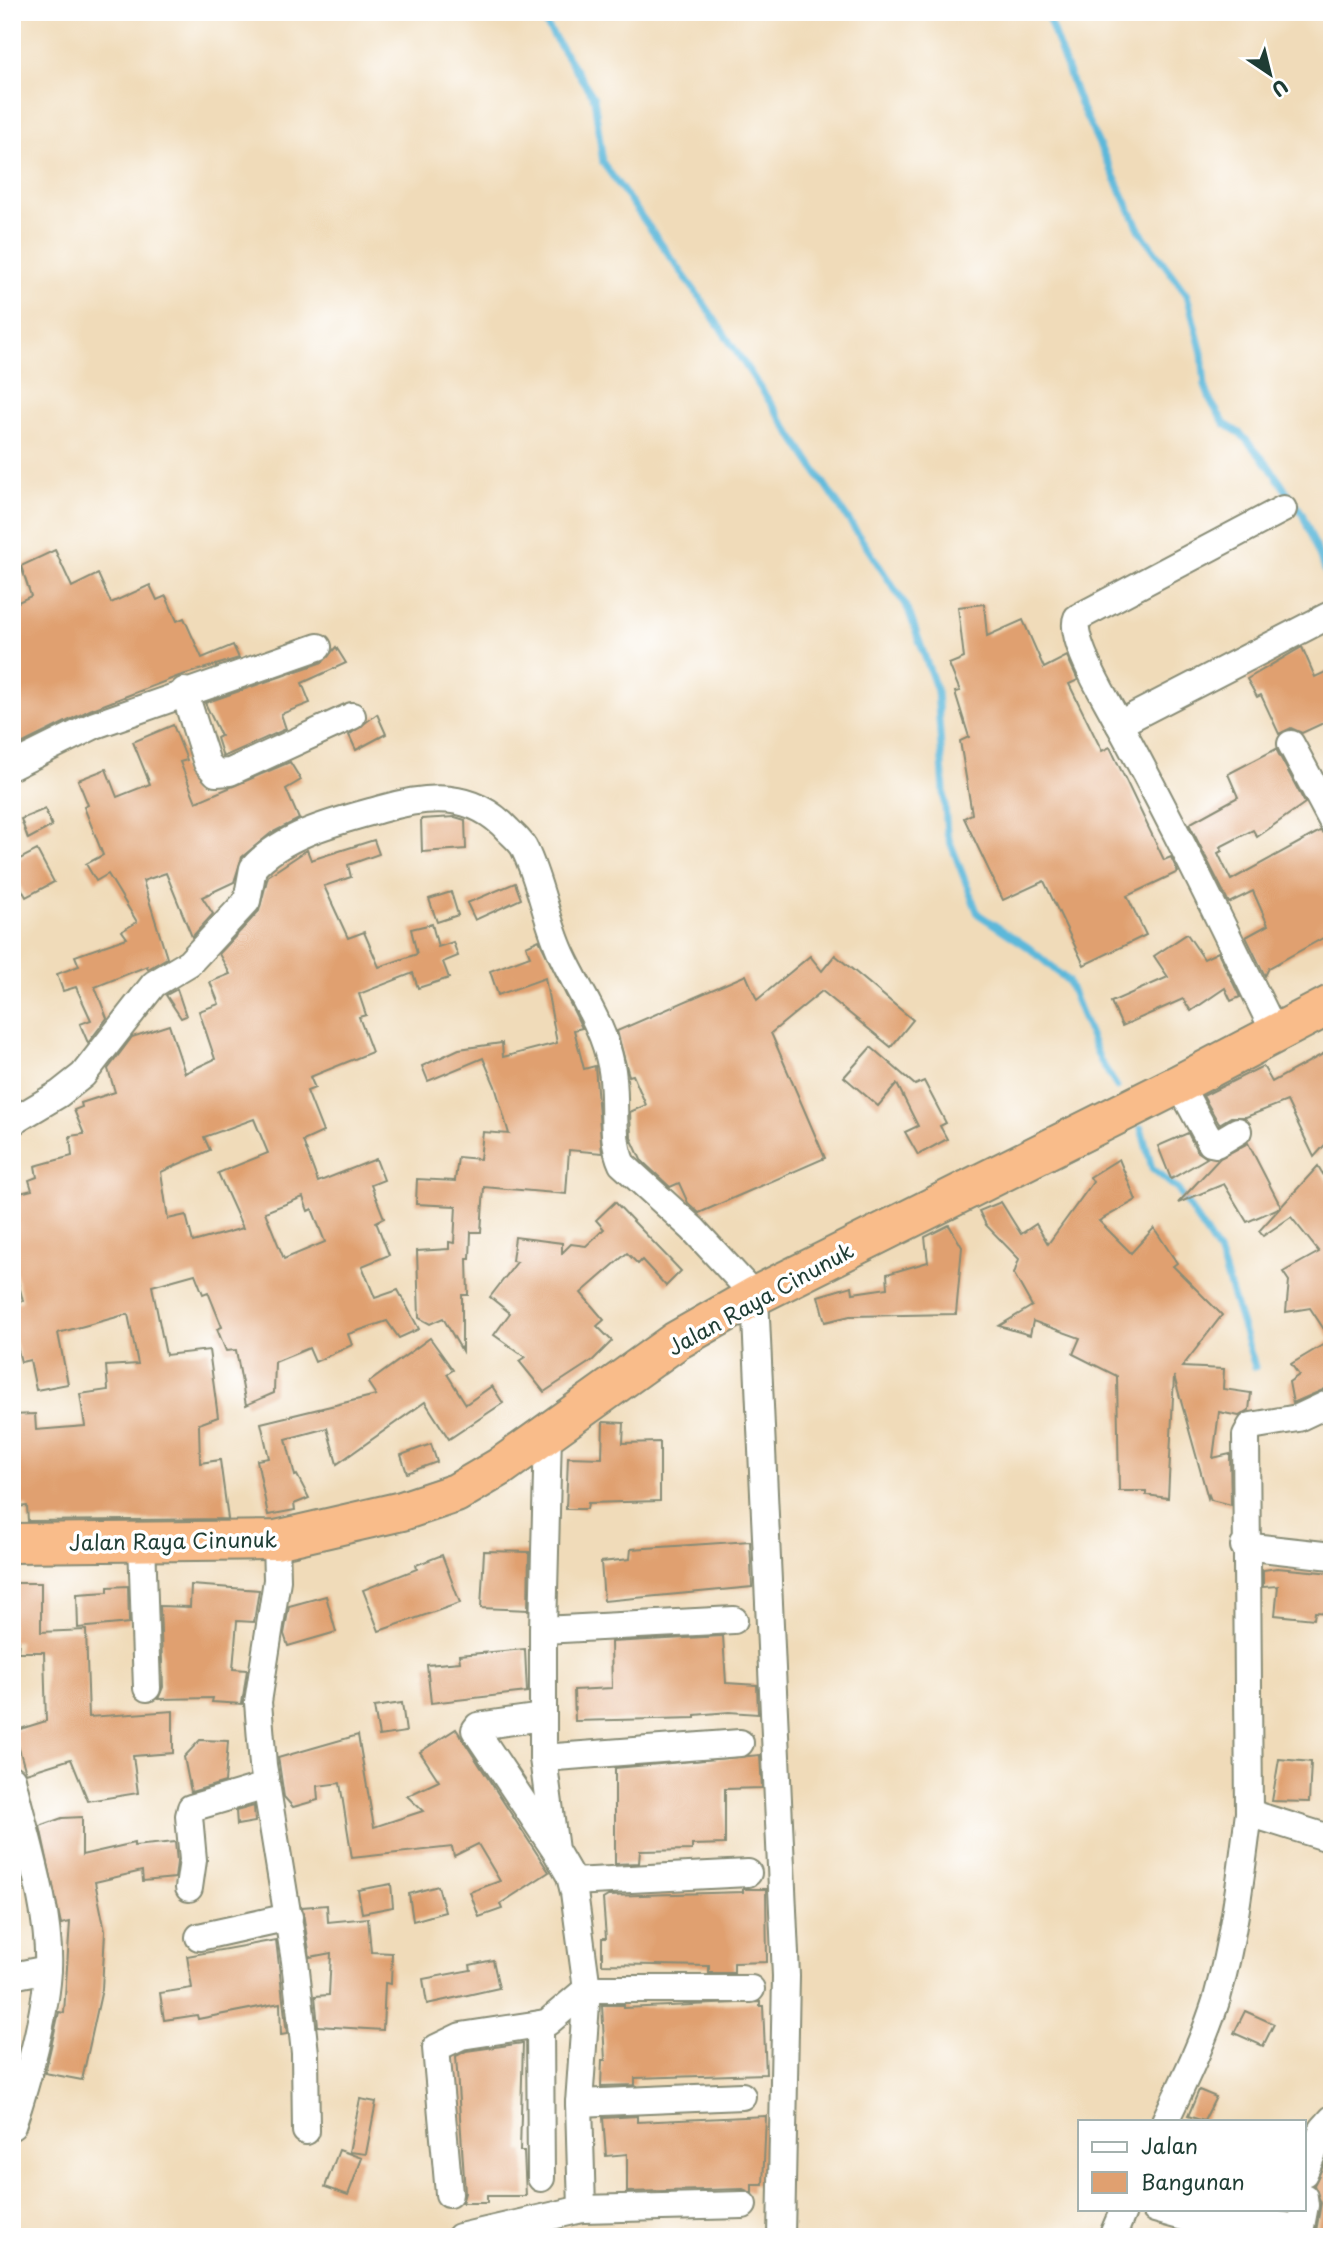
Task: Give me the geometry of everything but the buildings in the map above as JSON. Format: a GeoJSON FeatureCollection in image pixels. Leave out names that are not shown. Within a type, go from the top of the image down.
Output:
{"type":"FeatureCollection","features":[{"type":"Feature","properties":{"kind":"highway","name":"Jalan Raya Cinunuk"},"geometry":{"type":"LineString","coordinates":[[12,1543],[276,1540],[402,1511],[456,1493],[548,1434],[676,1341],[755,1296],[1179,1084],[1332,1004]]}},
{"type":"Feature","properties":{"kind":"street"},"geometry":{"type":"LineString","coordinates":[[1275,1033],[1167,812],[1094,679],[1074,629],[1077,618],[1283,509]]}},
{"type":"Feature","properties":{"kind":"street"},"geometry":{"type":"LineString","coordinates":[[1119,724],[1328,616]]}},
{"type":"Feature","properties":{"kind":"street"},"geometry":{"type":"LineString","coordinates":[[12,766],[95,726],[184,691],[318,647]]}},
{"type":"Feature","properties":{"kind":"street"},"geometry":{"type":"LineString","coordinates":[[184,691],[207,762],[216,773],[230,772],[352,716]]}},
{"type":"Feature","properties":{"kind":"street"},"geometry":{"type":"LineString","coordinates":[[1291,744],[1332,821]]}},
{"type":"Feature","properties":{"kind":"street"},"geometry":{"type":"LineString","coordinates":[[12,1122],[59,1094],[83,1074],[154,984],[189,963],[247,901],[253,868],[275,848],[359,815],[420,798],[461,802],[489,811],[524,846],[561,954],[590,1012],[601,1025],[607,1044],[617,1108],[616,1152],[622,1164],[693,1229],[755,1296],[786,1976],[780,2237]]}},
{"type":"Feature","properties":{"kind":"street"},"geometry":{"type":"LineString","coordinates":[[1179,1084],[1211,1143],[1216,1144],[1238,1131]]}},
{"type":"Feature","properties":{"kind":"street"},"geometry":{"type":"LineString","coordinates":[[1165,2120],[1189,2071],[1216,1999],[1238,1906],[1249,1813],[1244,1546],[1246,1434],[1251,1426],[1298,1418],[1332,1402]]}},
{"type":"Feature","properties":{"kind":"street"},"geometry":{"type":"LineString","coordinates":[[548,1434],[543,1758],[555,1850]]}},
{"type":"Feature","properties":{"kind":"street"},"geometry":{"type":"LineString","coordinates":[[276,1540],[277,1580],[258,1702],[266,1786],[289,1917],[305,2053],[306,2131]]}},
{"type":"Feature","properties":{"kind":"street"},"geometry":{"type":"LineString","coordinates":[[142,1542],[147,1688]]}},
{"type":"Feature","properties":{"kind":"street"},"geometry":{"type":"LineString","coordinates":[[1244,1546],[1332,1556]]}},
{"type":"Feature","properties":{"kind":"street"},"geometry":{"type":"LineString","coordinates":[[543,1630],[734,1620]]}},
{"type":"Feature","properties":{"kind":"street"},"geometry":{"type":"LineString","coordinates":[[543,1717],[478,1726],[475,1730],[555,1850],[572,1882],[587,1989],[579,2103],[582,2209]]}},
{"type":"Feature","properties":{"kind":"street"},"geometry":{"type":"LineString","coordinates":[[543,1758],[740,1743]]}},
{"type":"Feature","properties":{"kind":"street"},"geometry":{"type":"LineString","coordinates":[[12,1779],[47,1933],[48,1969],[43,2004],[12,2126]]}},
{"type":"Feature","properties":{"kind":"street"},"geometry":{"type":"LineString","coordinates":[[189,1888],[193,1860],[189,1816],[191,1808],[266,1786]]}},
{"type":"Feature","properties":{"kind":"street"},"geometry":{"type":"LineString","coordinates":[[1249,1813],[1332,1839]]}},
{"type":"Feature","properties":{"kind":"street"},"geometry":{"type":"LineString","coordinates":[[572,1882],[748,1873]]}},
{"type":"Feature","properties":{"kind":"street"},"geometry":{"type":"LineString","coordinates":[[199,1937],[289,1917]]}},
{"type":"Feature","properties":{"kind":"street"},"geometry":{"type":"LineString","coordinates":[[12,1976],[48,1969]]}},
{"type":"Feature","properties":{"kind":"street"},"geometry":{"type":"LineString","coordinates":[[449,2194],[436,2049],[461,2036],[548,2022],[587,1989],[751,1989]]}},
{"type":"Feature","properties":{"kind":"street"},"geometry":{"type":"LineString","coordinates":[[540,2024],[541,2178]]}},
{"type":"Feature","properties":{"kind":"street"},"geometry":{"type":"LineString","coordinates":[[579,2103],[742,2096]]}},
{"type":"Feature","properties":{"kind":"street"},"geometry":{"type":"LineString","coordinates":[[1306,2168],[1323,2129],[1332,2119]]}},
{"type":"Feature","properties":{"kind":"street"},"geometry":{"type":"LineString","coordinates":[[460,2237],[582,2209],[743,2205]]}},
{"type":"Feature","properties":{"kind":"street"},"geometry":{"type":"LineString","coordinates":[[1112,2237],[1124,2210]]}},
{"type":"Feature","properties":{"kind":"street"},"geometry":{"type":"LineString","coordinates":[[1159,2210],[1219,2227],[1250,2221],[1300,2232],[1304,2210]]}},
{"type":"Feature","properties":{"kind":"waterway"},"geometry":{"type":"LineString","coordinates":[[538,12],[594,98],[603,163],[703,302],[908,609],[937,691],[947,834],[978,914],[1028,947],[1068,981],[1100,1060],[1117,1087]]}},
{"type":"Feature","properties":{"kind":"waterway"},"geometry":{"type":"LineString","coordinates":[[1046,12],[1080,104],[1140,231],[1187,295],[1202,353],[1205,386],[1211,402],[1225,424],[1241,434],[1268,465],[1302,513],[1332,588]]}},
{"type":"Feature","properties":{"kind":"waterway"},"geometry":{"type":"LineString","coordinates":[[1141,1128],[1152,1168],[1178,1190],[1220,1255],[1255,1367]]}}]}
